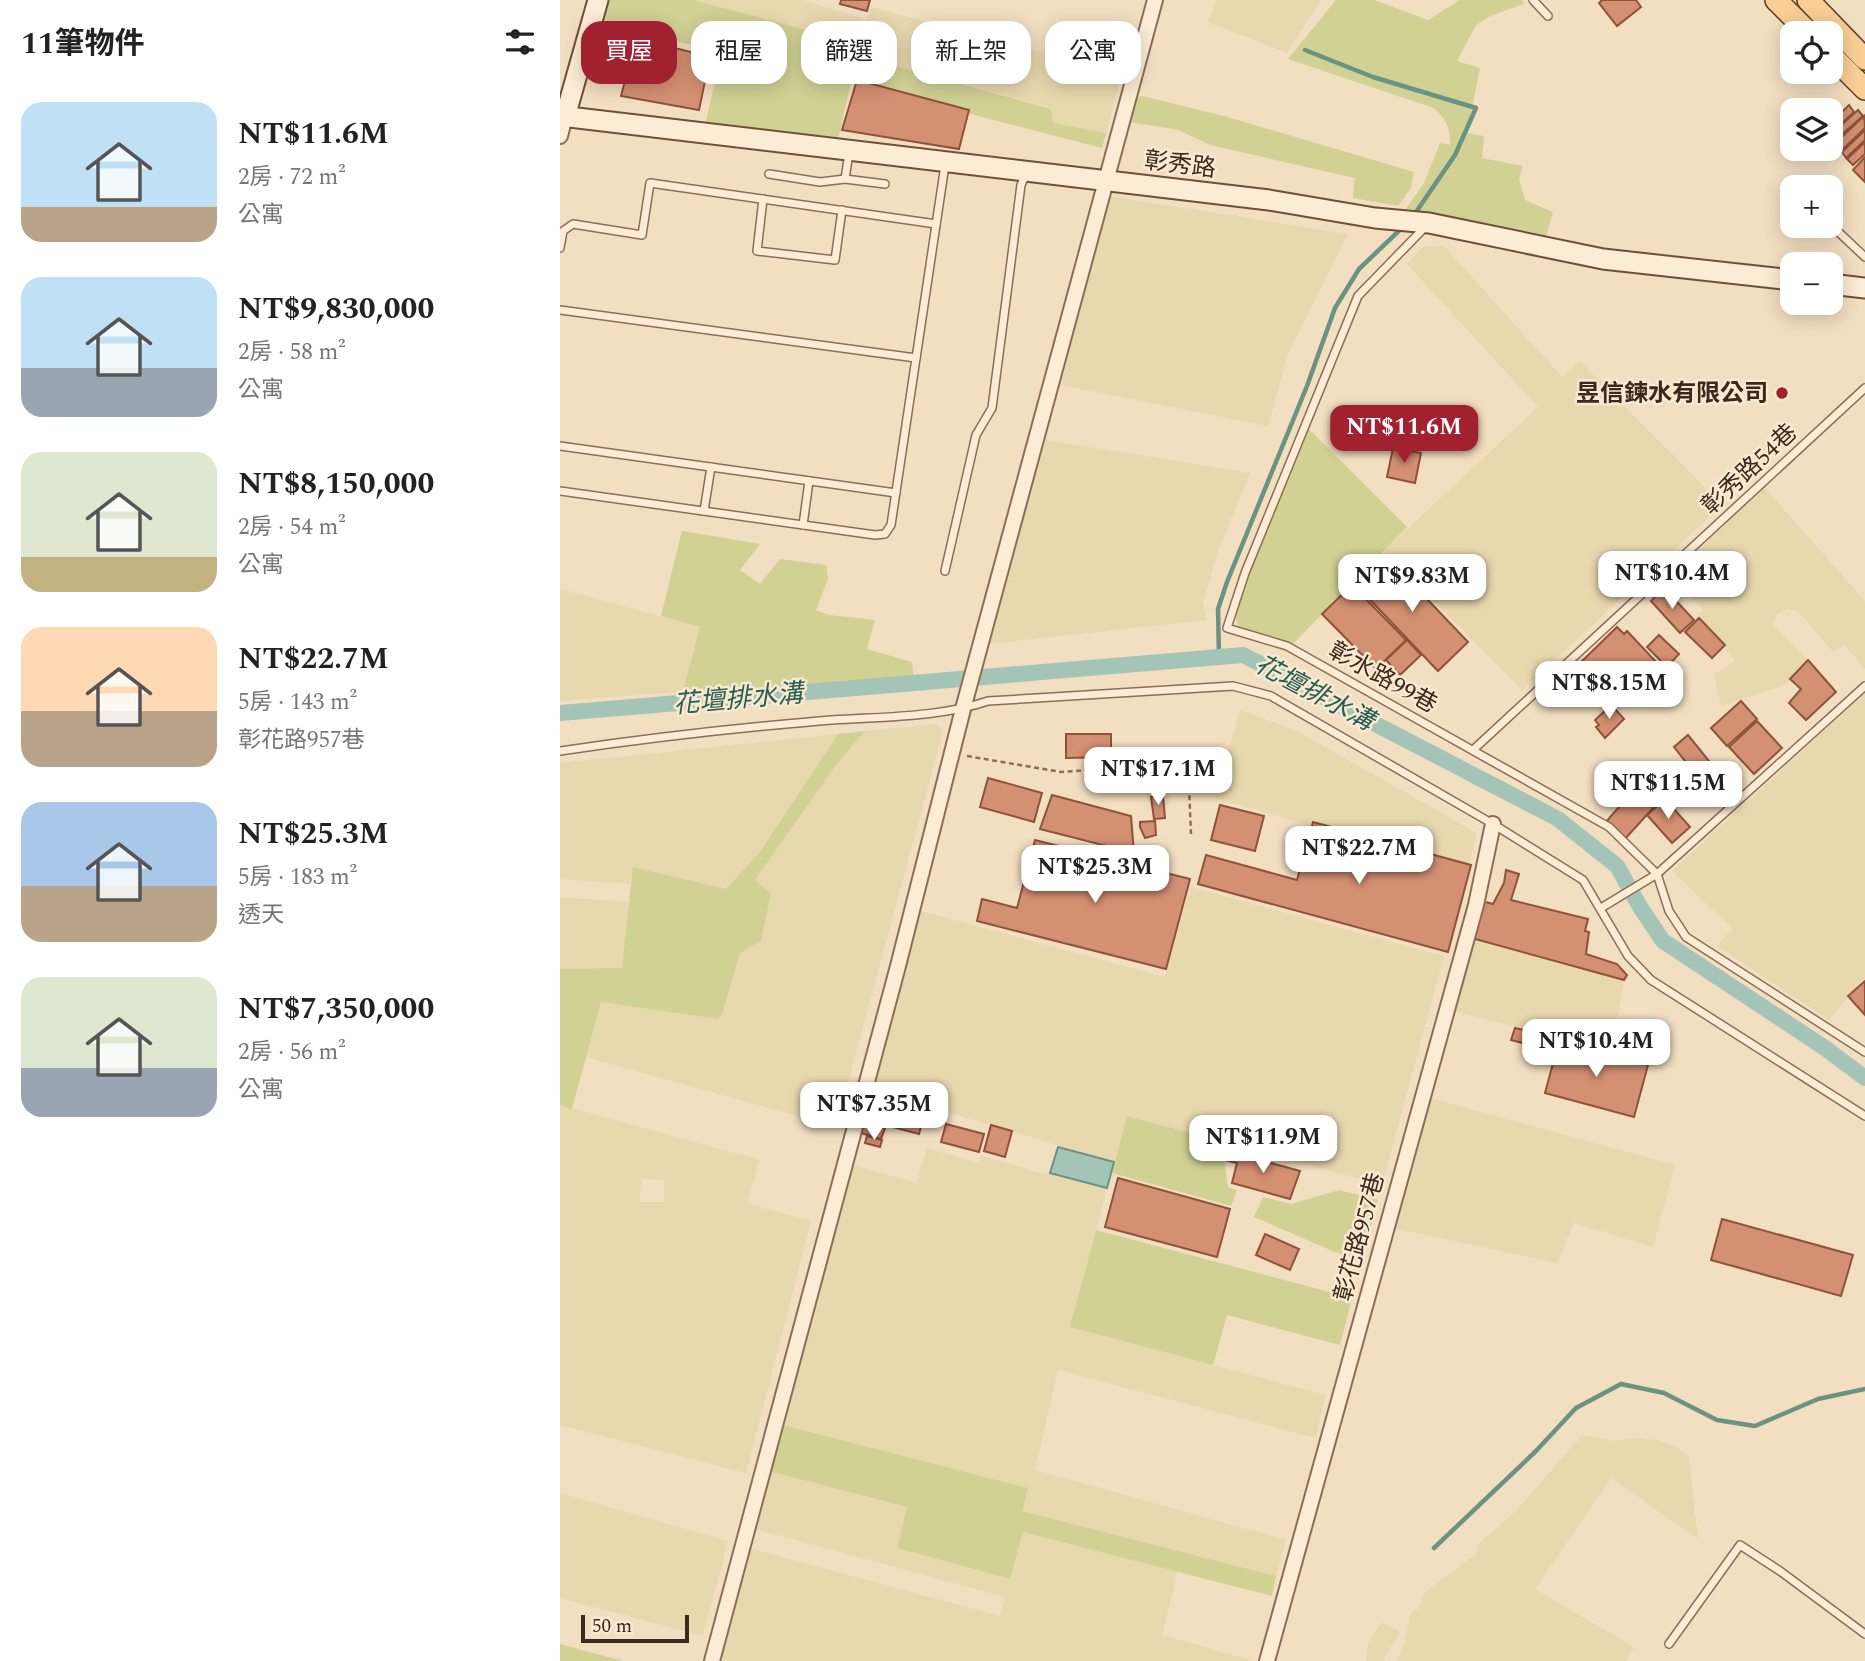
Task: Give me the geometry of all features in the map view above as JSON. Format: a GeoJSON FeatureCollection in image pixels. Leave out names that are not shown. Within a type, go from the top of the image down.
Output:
{"type":"FeatureCollection","features":[{"type":"Feature","properties":{"kind":"main road"},"geometry":{"type":"LineString","coordinates":[[1776,0],[1797,21]]}},
{"type":"Feature","properties":{"kind":"main road"},"geometry":{"type":"LineString","coordinates":[[1808,0],[1865,60]]}},
{"type":"Feature","properties":{"kind":"main road"},"geometry":{"type":"LineString","coordinates":[[1843,67],[1865,89]]}},
{"type":"Feature","properties":{"kind":"street"},"geometry":{"type":"LineString","coordinates":[[560,136],[563,116],[598,0]]}},
{"type":"Feature","properties":{"kind":"street"},"geometry":{"type":"LineString","coordinates":[[712,1661],[895,979],[963,709],[1155,0]]}},
{"type":"Feature","properties":{"kind":"street","name":"彰秀路"},"geometry":{"type":"LineString","coordinates":[[563,116],[1269,200],[1375,218],[1429,223],[1603,259],[1780,279]]}},
{"type":"Feature","properties":{"kind":"street"},"geometry":{"type":"LineString","coordinates":[[1843,285],[1865,288]]}},
{"type":"Feature","properties":{"kind":"street","name":"彰花路957巷"},"geometry":{"type":"LineString","coordinates":[[1267,1661],[1476,905],[1493,824]]}},
{"type":"Feature","properties":{"kind":"lane"},"geometry":{"type":"LineString","coordinates":[[1533,0],[1548,16]]}},
{"type":"Feature","properties":{"kind":"lane"},"geometry":{"type":"LineString","coordinates":[[845,179],[851,149]]}},
{"type":"Feature","properties":{"kind":"lane"},"geometry":{"type":"LineString","coordinates":[[560,491],[886,534],[891,525],[946,161]]}},
{"type":"Feature","properties":{"kind":"lane"},"geometry":{"type":"LineString","coordinates":[[945,571],[976,435],[992,408],[1021,185],[1028,170]]}},
{"type":"Feature","properties":{"kind":"lane"},"geometry":{"type":"LineString","coordinates":[[769,174],[820,182],[845,179],[885,184]]}},
{"type":"Feature","properties":{"kind":"lane"},"geometry":{"type":"LineString","coordinates":[[560,248],[563,231],[573,224],[642,235],[650,183],[936,224]]}},
{"type":"Feature","properties":{"kind":"lane"},"geometry":{"type":"LineString","coordinates":[[763,199],[757,251],[835,260],[842,210]]}},
{"type":"Feature","properties":{"kind":"lane","name":"彰水路99巷"},"geometry":{"type":"LineString","coordinates":[[1429,223],[1358,296],[1245,573],[1227,628],[1287,646],[1609,827],[1657,874],[1669,911],[1686,936],[1865,1052]]}},
{"type":"Feature","properties":{"kind":"lane"},"geometry":{"type":"LineString","coordinates":[[1843,236],[1865,257]]}},
{"type":"Feature","properties":{"kind":"lane"},"geometry":{"type":"LineString","coordinates":[[560,310],[916,358]]}},
{"type":"Feature","properties":{"kind":"lane","name":"彰秀路54巷"},"geometry":{"type":"LineString","coordinates":[[1473,750],[1865,388]]}},
{"type":"Feature","properties":{"kind":"lane"},"geometry":{"type":"LineString","coordinates":[[560,446],[896,493]]}},
{"type":"Feature","properties":{"kind":"lane"},"geometry":{"type":"LineString","coordinates":[[704,511],[710,467]]}},
{"type":"Feature","properties":{"kind":"lane"},"geometry":{"type":"LineString","coordinates":[[803,525],[809,481]]}},
{"type":"Feature","properties":{"kind":"lane"},"geometry":{"type":"LineString","coordinates":[[560,751],[793,723],[963,709],[988,701],[1190,691],[1233,686],[1271,696],[1493,824],[1583,880],[1628,956],[1651,980],[1865,1116]]}},
{"type":"Feature","properties":{"kind":"lane"},"geometry":{"type":"LineString","coordinates":[[1601,908],[1657,874],[1865,686]]}},
{"type":"Feature","properties":{"kind":"lane"},"geometry":{"type":"LineString","coordinates":[[1669,1644],[1740,1545],[1865,1634]]}},
{"type":"Feature","properties":{"kind":"path"},"geometry":{"type":"LineString","coordinates":[[952,753],[1061,772],[1188,763],[1191,834]]}},
{"type":"Feature","properties":{"kind":"shaded area"},"geometry":{"type":"Polygon","coordinates":[[[693,0],[802,0],[866,19],[871,7],[923,21],[911,21],[911,70],[897,66],[897,21],[801,21],[801,29],[787,25],[787,21],[770,21],[693,0]]]}},
{"type":"Feature","properties":{"kind":"shaded area"},"geometry":{"type":"Polygon","coordinates":[[[1217,0],[1321,0],[1287,53],[1208,22],[1217,0]]]}},
{"type":"Feature","properties":{"kind":"shaded area"},"geometry":{"type":"Polygon","coordinates":[[[1031,50],[1045,53],[1045,84],[1119,84],[1106,133],[1053,123],[1051,108],[963,84],[1031,84],[1031,50]]]}},
{"type":"Feature","properties":{"kind":"shaded area"},"geometry":{"type":"Polygon","coordinates":[[[1109,196],[1348,234],[1288,354],[1268,426],[1061,385],[1109,196]]]}},
{"type":"Feature","properties":{"kind":"shaded area"},"geometry":{"type":"Polygon","coordinates":[[[1444,246],[1562,377],[1580,361],[1722,505],[1522,690],[1384,551],[1538,407],[1407,264],[1423,247],[1444,246]]]}},
{"type":"Feature","properties":{"kind":"shaded area"},"geometry":{"type":"Polygon","coordinates":[[[1046,440],[1250,473],[1219,549],[1203,602],[1207,620],[986,644],[1046,440]]]}},
{"type":"Feature","properties":{"kind":"shaded area"},"geometry":{"type":"Polygon","coordinates":[[[1763,486],[1865,601],[1865,669],[1844,644],[1833,652],[1798,611],[1788,609],[1777,614],[1772,624],[1808,660],[1787,684],[1721,706],[1714,675],[1735,660],[1698,618],[1703,610],[1672,577],[1763,486]]]}},
{"type":"Feature","properties":{"kind":"shaded area"},"geometry":{"type":"Polygon","coordinates":[[[560,589],[700,627],[684,687],[680,692],[560,701],[560,589]]]}},
{"type":"Feature","properties":{"kind":"shaded area"},"geometry":{"type":"Polygon","coordinates":[[[1865,693],[1865,978],[1829,1020],[1717,946],[1733,929],[1672,871],[1865,693]]]}},
{"type":"Feature","properties":{"kind":"shaded area"},"geometry":{"type":"Polygon","coordinates":[[[1240,710],[1295,730],[1477,833],[1467,871],[1215,798],[1240,710]]]}},
{"type":"Feature","properties":{"kind":"shaded area"},"geometry":{"type":"Polygon","coordinates":[[[937,724],[943,731],[836,1127],[586,1057],[601,1002],[718,1019],[722,1015],[740,953],[761,941],[771,894],[754,881],[836,765],[865,731],[937,724]]]}},
{"type":"Feature","properties":{"kind":"shaded area"},"geometry":{"type":"Polygon","coordinates":[[[838,734],[759,853],[726,889],[634,867],[630,884],[560,879],[560,763],[838,734]]]}},
{"type":"Feature","properties":{"kind":"shaded area"},"geometry":{"type":"Polygon","coordinates":[[[1190,887],[1444,956],[1382,1185],[1128,1116],[1114,1162],[864,1087],[914,909],[1165,977],[1190,887]]]}},
{"type":"Feature","properties":{"kind":"shaded area"},"geometry":{"type":"Polygon","coordinates":[[[560,897],[631,902],[622,969],[560,969],[560,897]]]}},
{"type":"Feature","properties":{"kind":"shaded area"},"geometry":{"type":"Polygon","coordinates":[[[1465,937],[1623,981],[1619,1013],[1598,1048],[1450,1010],[1465,937]]]}},
{"type":"Feature","properties":{"kind":"shaded area"},"geometry":{"type":"Polygon","coordinates":[[[1426,1097],[1675,1165],[1653,1247],[1574,1223],[1557,1263],[1389,1227],[1426,1097]]]}},
{"type":"Feature","properties":{"kind":"shaded area"},"geometry":{"type":"Polygon","coordinates":[[[560,1105],[760,1160],[747,1203],[811,1221],[746,1473],[560,1425],[560,1105]],[[641,1179],[640,1202],[664,1202],[664,1180],[641,1179]]]}},
{"type":"Feature","properties":{"kind":"shaded area"},"geometry":{"type":"Polygon","coordinates":[[[1058,1147],[1114,1162],[1107,1188],[1050,1173],[1058,1147]]]}},
{"type":"Feature","properties":{"kind":"shaded area"},"geometry":{"type":"Polygon","coordinates":[[[927,1148],[979,1163],[982,1156],[1107,1188],[1070,1327],[1326,1395],[1315,1438],[1058,1370],[1035,1470],[1286,1540],[1276,1576],[1022,1511],[1027,1488],[775,1423],[843,1162],[916,1183],[927,1148]]]}},
{"type":"Feature","properties":{"kind":"shaded area"},"geometry":{"type":"Polygon","coordinates":[[[1582,1435],[1615,1441],[1637,1438],[1658,1440],[1675,1446],[1689,1457],[1698,1539],[1611,1478],[1535,1589],[1634,1647],[1625,1661],[1396,1661],[1405,1642],[1410,1614],[1418,1608],[1425,1592],[1479,1552],[1477,1545],[1515,1512],[1582,1435]]]}},
{"type":"Feature","properties":{"kind":"shaded area"},"geometry":{"type":"Polygon","coordinates":[[[764,1470],[907,1507],[897,1548],[1009,1579],[1023,1532],[1178,1570],[1162,1635],[1254,1661],[714,1661],[742,1546],[1000,1616],[1005,1597],[748,1527],[764,1470]]]}},
{"type":"Feature","properties":{"kind":"shaded area"},"geometry":{"type":"Polygon","coordinates":[[[560,1493],[728,1541],[703,1636],[560,1598],[560,1493]]]}},
{"type":"Feature","properties":{"kind":"shaded area"},"geometry":{"type":"Polygon","coordinates":[[[1383,1622],[1400,1632],[1383,1661],[1366,1661],[1368,1642],[1383,1622]]]}},
{"type":"Feature","properties":{"kind":"green space"},"geometry":{"type":"Polygon","coordinates":[[[602,0],[693,0],[772,21],[691,21],[691,45],[677,42],[677,21],[597,21],[602,0]]]}},
{"type":"Feature","properties":{"kind":"green space"},"geometry":{"type":"Polygon","coordinates":[[[1336,0],[1374,0],[1428,20],[1460,0],[1522,0],[1524,4],[1490,16],[1476,25],[1457,61],[1480,68],[1467,133],[1484,136],[1482,158],[1523,166],[1519,179],[1525,200],[1553,212],[1545,241],[1398,220],[1424,183],[1440,143],[1450,145],[1449,129],[1434,108],[1288,59],[1336,0]]]}},
{"type":"Feature","properties":{"kind":"green space"},"geometry":{"type":"Polygon","coordinates":[[[787,25],[801,29],[801,84],[851,84],[837,144],[705,125],[715,84],[787,84],[787,25]]]}},
{"type":"Feature","properties":{"kind":"green space"},"geometry":{"type":"Polygon","coordinates":[[[897,66],[911,70],[911,84],[961,84],[1051,109],[1053,123],[1106,133],[1102,148],[855,84],[897,84],[897,66]]]}},
{"type":"Feature","properties":{"kind":"green space"},"geometry":{"type":"Polygon","coordinates":[[[1142,96],[1224,116],[1414,172],[1411,188],[1398,206],[1353,198],[1355,178],[1210,145],[1179,130],[1123,121],[1130,100],[1142,96]]]}},
{"type":"Feature","properties":{"kind":"green space"},"geometry":{"type":"Polygon","coordinates":[[[1307,427],[1407,527],[1288,649],[1240,629],[1234,615],[1307,427]]]}},
{"type":"Feature","properties":{"kind":"green space"},"geometry":{"type":"Polygon","coordinates":[[[682,531],[760,544],[740,570],[760,584],[780,559],[826,565],[828,579],[816,610],[829,615],[875,620],[867,649],[912,662],[914,683],[682,708],[684,687],[700,627],[661,616],[682,531]]]}},
{"type":"Feature","properties":{"kind":"green space"},"geometry":{"type":"Polygon","coordinates":[[[865,731],[836,765],[755,880],[771,894],[761,941],[740,953],[722,1015],[718,1019],[601,1002],[572,1109],[560,1105],[560,969],[622,968],[633,867],[726,889],[759,853],[838,734],[865,731]]]}},
{"type":"Feature","properties":{"kind":"green space"},"geometry":{"type":"Polygon","coordinates":[[[1127,1116],[1221,1141],[1228,1187],[1237,1190],[1231,1206],[1112,1173],[1127,1116]]]}},
{"type":"Feature","properties":{"kind":"green space"},"geometry":{"type":"Polygon","coordinates":[[[1339,1190],[1378,1200],[1362,1260],[1335,1252],[1254,1217],[1263,1197],[1291,1204],[1339,1190]]]}},
{"type":"Feature","properties":{"kind":"green space"},"geometry":{"type":"Polygon","coordinates":[[[1096,1230],[1352,1298],[1340,1345],[1227,1315],[1213,1365],[1070,1327],[1096,1230]]]}},
{"type":"Feature","properties":{"kind":"green space"},"geometry":{"type":"Polygon","coordinates":[[[775,1423],[1028,1488],[1022,1511],[1276,1576],[1272,1596],[1023,1532],[1010,1579],[897,1548],[907,1507],[764,1470],[775,1423]]]}},
{"type":"Feature","properties":{"kind":"green space"},"geometry":{"type":"Polygon","coordinates":[[[560,1644],[623,1661],[560,1661],[560,1644]]]}},
{"type":"Feature","properties":{"kind":"building"},"geometry":{"type":"Polygon","coordinates":[[[841,0],[870,0],[867,11],[840,4],[841,0]]]}},
{"type":"Feature","properties":{"kind":"building"},"geometry":{"type":"Polygon","coordinates":[[[1602,0],[1636,0],[1641,7],[1617,26],[1599,3],[1602,0]]]}},
{"type":"Feature","properties":{"kind":"building"},"geometry":{"type":"Polygon","coordinates":[[[677,49],[691,52],[691,84],[704,84],[699,110],[621,96],[624,84],[677,84],[677,49]]]}},
{"type":"Feature","properties":{"kind":"building"},"geometry":{"type":"Polygon","coordinates":[[[856,84],[872,84],[969,110],[959,149],[842,130],[856,84]]]}},
{"type":"Feature","properties":{"kind":"building"},"geometry":{"type":"Polygon","coordinates":[[[1849,105],[1854,112],[1843,122],[1843,111],[1849,105]]]}},
{"type":"Feature","properties":{"kind":"building"},"geometry":{"type":"Polygon","coordinates":[[[1858,110],[1863,116],[1843,134],[1843,123],[1858,110]]]}},
{"type":"Feature","properties":{"kind":"building"},"geometry":{"type":"Polygon","coordinates":[[[1864,116],[1865,128],[1843,149],[1843,136],[1864,116]]]}},
{"type":"Feature","properties":{"kind":"building"},"geometry":{"type":"Polygon","coordinates":[[[1865,130],[1865,140],[1846,158],[1843,151],[1865,130]]]}},
{"type":"Feature","properties":{"kind":"building"},"geometry":{"type":"Polygon","coordinates":[[[1865,142],[1865,154],[1853,165],[1847,159],[1865,142]]]}},
{"type":"Feature","properties":{"kind":"building"},"geometry":{"type":"Polygon","coordinates":[[[1865,157],[1865,182],[1853,170],[1865,157]]]}},
{"type":"Feature","properties":{"kind":"building"},"geometry":{"type":"Polygon","coordinates":[[[1393,448],[1421,453],[1415,483],[1387,477],[1393,448]]]}},
{"type":"Feature","properties":{"kind":"building"},"geometry":{"type":"Polygon","coordinates":[[[1387,557],[1468,642],[1438,671],[1357,586],[1387,557]]]}},
{"type":"Feature","properties":{"kind":"building"},"geometry":{"type":"Polygon","coordinates":[[[1352,585],[1406,640],[1376,669],[1322,614],[1352,585]]]}},
{"type":"Feature","properties":{"kind":"building"},"geometry":{"type":"Polygon","coordinates":[[[1664,588],[1694,620],[1680,633],[1651,601],[1664,588]]]}},
{"type":"Feature","properties":{"kind":"building"},"geometry":{"type":"Polygon","coordinates":[[[1699,618],[1725,645],[1712,658],[1685,632],[1699,618]]]}},
{"type":"Feature","properties":{"kind":"building"},"geometry":{"type":"Polygon","coordinates":[[[1617,627],[1624,634],[1627,631],[1659,665],[1615,708],[1576,667],[1617,627]]]}},
{"type":"Feature","properties":{"kind":"building"},"geometry":{"type":"Polygon","coordinates":[[[1659,635],[1679,654],[1667,667],[1647,647],[1659,635]]]}},
{"type":"Feature","properties":{"kind":"building"},"geometry":{"type":"Polygon","coordinates":[[[1407,640],[1421,655],[1400,675],[1386,660],[1407,640]]]}},
{"type":"Feature","properties":{"kind":"building"},"geometry":{"type":"Polygon","coordinates":[[[1808,660],[1836,692],[1806,720],[1789,703],[1801,689],[1790,679],[1808,660]]]}},
{"type":"Feature","properties":{"kind":"building"},"geometry":{"type":"Polygon","coordinates":[[[1741,701],[1757,719],[1727,746],[1711,728],[1741,701]]]}},
{"type":"Feature","properties":{"kind":"building"},"geometry":{"type":"Polygon","coordinates":[[[1609,707],[1615,709],[1624,719],[1605,738],[1596,727],[1599,725],[1595,720],[1609,707]]]}},
{"type":"Feature","properties":{"kind":"building"},"geometry":{"type":"Polygon","coordinates":[[[1757,721],[1782,748],[1754,774],[1729,747],[1757,721]]]}},
{"type":"Feature","properties":{"kind":"building"},"geometry":{"type":"Polygon","coordinates":[[[1066,734],[1111,734],[1111,757],[1066,758],[1066,734]]]}},
{"type":"Feature","properties":{"kind":"building"},"geometry":{"type":"Polygon","coordinates":[[[1688,735],[1721,776],[1706,788],[1674,747],[1688,735]]]}},
{"type":"Feature","properties":{"kind":"building"},"geometry":{"type":"Polygon","coordinates":[[[1647,775],[1665,795],[1624,840],[1605,823],[1647,775]]]}},
{"type":"Feature","properties":{"kind":"building"},"geometry":{"type":"Polygon","coordinates":[[[988,778],[1042,793],[1034,822],[980,807],[988,778]]]}},
{"type":"Feature","properties":{"kind":"building"},"geometry":{"type":"Polygon","coordinates":[[[1052,795],[1131,816],[1134,853],[1040,829],[1052,795]]]}},
{"type":"Feature","properties":{"kind":"building"},"geometry":{"type":"Polygon","coordinates":[[[1163,796],[1165,818],[1154,819],[1151,797],[1163,796]]]}},
{"type":"Feature","properties":{"kind":"building"},"geometry":{"type":"Polygon","coordinates":[[[1665,799],[1690,827],[1672,843],[1647,815],[1665,799]]]}},
{"type":"Feature","properties":{"kind":"building"},"geometry":{"type":"Polygon","coordinates":[[[1220,805],[1264,816],[1255,851],[1211,840],[1220,805]]]}},
{"type":"Feature","properties":{"kind":"building"},"geometry":{"type":"Polygon","coordinates":[[[1155,821],[1156,835],[1145,838],[1140,822],[1155,821]]]}},
{"type":"Feature","properties":{"kind":"building"},"geometry":{"type":"Polygon","coordinates":[[[1313,822],[1471,865],[1448,952],[1198,884],[1206,855],[1297,880],[1313,822]]]}},
{"type":"Feature","properties":{"kind":"building"},"geometry":{"type":"Polygon","coordinates":[[[1035,840],[1190,879],[1166,969],[977,921],[982,899],[1017,908],[1035,840]]]}},
{"type":"Feature","properties":{"kind":"building"},"geometry":{"type":"Polygon","coordinates":[[[1506,870],[1519,874],[1511,900],[1588,919],[1585,931],[1589,932],[1586,954],[1617,964],[1627,975],[1624,980],[1468,937],[1478,900],[1493,904],[1504,883],[1506,870]]]}},
{"type":"Feature","properties":{"kind":"building"},"geometry":{"type":"Polygon","coordinates":[[[1865,981],[1865,1015],[1848,996],[1865,981]]]}},
{"type":"Feature","properties":{"kind":"building"},"geometry":{"type":"Polygon","coordinates":[[[1515,1028],[1545,1035],[1542,1048],[1511,1040],[1515,1028]]]}},
{"type":"Feature","properties":{"kind":"building"},"geometry":{"type":"Polygon","coordinates":[[[1559,1041],[1648,1065],[1634,1117],[1545,1093],[1559,1041]]]}},
{"type":"Feature","properties":{"kind":"building"},"geometry":{"type":"Polygon","coordinates":[[[883,1092],[927,1104],[919,1134],[859,1118],[865,1094],[874,1097],[883,1092]]]}},
{"type":"Feature","properties":{"kind":"building"},"geometry":{"type":"Polygon","coordinates":[[[865,1122],[885,1128],[881,1139],[861,1133],[865,1122]]]}},
{"type":"Feature","properties":{"kind":"building"},"geometry":{"type":"Polygon","coordinates":[[[946,1124],[984,1134],[979,1152],[941,1142],[946,1124]]]}},
{"type":"Feature","properties":{"kind":"building"},"geometry":{"type":"Polygon","coordinates":[[[991,1125],[1012,1131],[1005,1157],[984,1151],[991,1125]]]}},
{"type":"Feature","properties":{"kind":"building"},"geometry":{"type":"Polygon","coordinates":[[[867,1136],[882,1140],[880,1147],[865,1143],[867,1136]]]}},
{"type":"Feature","properties":{"kind":"building"},"geometry":{"type":"Polygon","coordinates":[[[1224,1150],[1300,1171],[1290,1199],[1232,1183],[1237,1163],[1221,1159],[1224,1150]]]}},
{"type":"Feature","properties":{"kind":"building"},"geometry":{"type":"Polygon","coordinates":[[[1118,1178],[1230,1209],[1217,1257],[1105,1227],[1118,1178]]]}},
{"type":"Feature","properties":{"kind":"building"},"geometry":{"type":"Polygon","coordinates":[[[1722,1219],[1853,1255],[1841,1296],[1711,1260],[1722,1219]]]}},
{"type":"Feature","properties":{"kind":"building"},"geometry":{"type":"Polygon","coordinates":[[[1265,1234],[1299,1249],[1290,1270],[1256,1255],[1265,1234]]]}},
{"type":"Feature","properties":{"kind":"waterway"},"geometry":{"type":"LineString","coordinates":[[1305,50],[1373,77],[1476,108],[1455,155],[1414,215]]}},
{"type":"Feature","properties":{"kind":"waterway"},"geometry":{"type":"LineString","coordinates":[[1219,657],[1218,609],[1307,386],[1335,308],[1359,269],[1404,226]]}},
{"type":"Feature","properties":{"kind":"waterway","name":"花壇排水溝"},"geometry":{"type":"LineString","coordinates":[[560,713],[1243,655],[1558,819],[1617,866],[1663,941],[1825,1048],[1865,1078]]}},
{"type":"Feature","properties":{"kind":"waterway"},"geometry":{"type":"LineString","coordinates":[[1434,1548],[1535,1452],[1576,1408],[1621,1384],[1664,1393],[1717,1420],[1755,1426],[1818,1399],[1865,1389]]}},
{"type":"Feature","properties":{"kind":"place","name":"昱信鍊水有限公司"},"geometry":{"type":"Point","coordinates":[1782,393]}}]}
